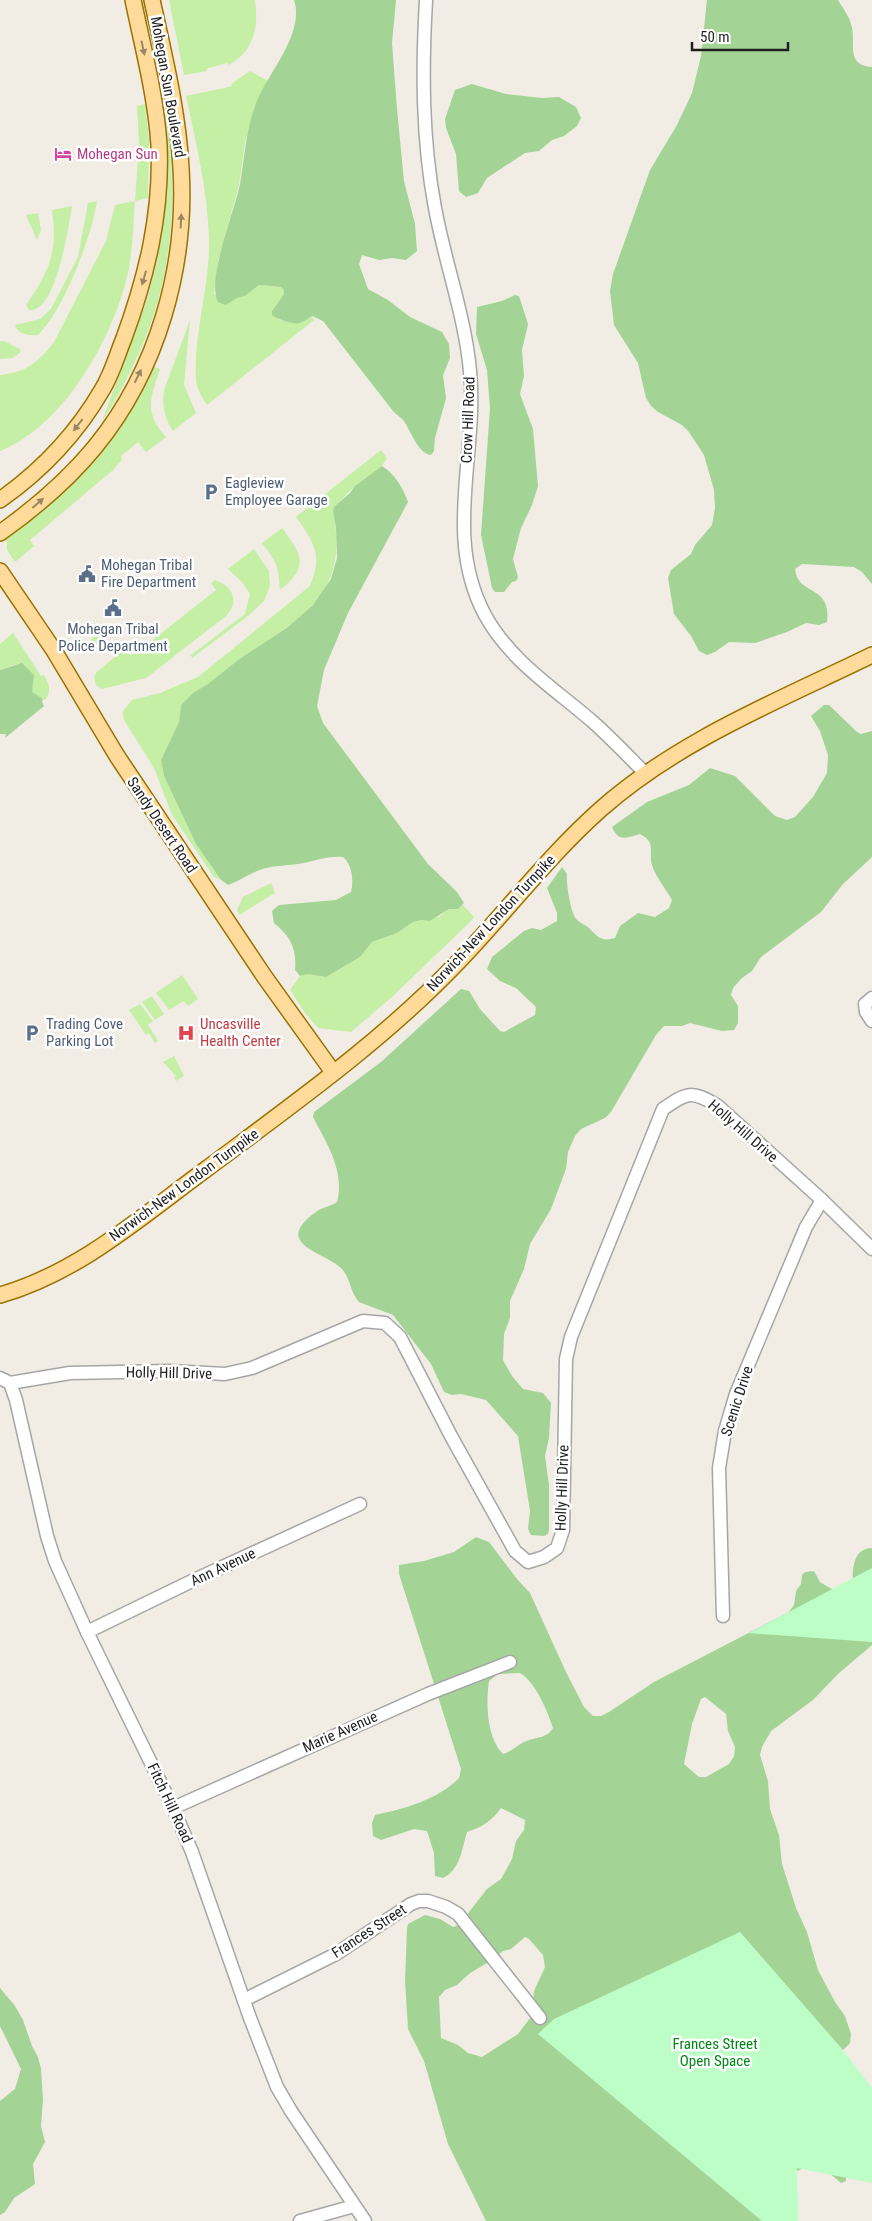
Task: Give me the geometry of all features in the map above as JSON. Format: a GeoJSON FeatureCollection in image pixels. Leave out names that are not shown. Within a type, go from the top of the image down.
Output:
{"type":"FeatureCollection","features":[{"type":"Feature","properties":{"kind":"main road","name":"Mohegan Sun Boulevard"},"geometry":{"type":"LineString","coordinates":[[0,500],[23,483],[49,459],[93,405],[104,388],[115,362],[145,277],[157,213],[159,144],[152,93],[133,0]]}},
{"type":"Feature","properties":{"kind":"main road","name":"Mohegan Sun Boulevard"},"geometry":{"type":"LineString","coordinates":[[0,533],[60,484],[107,431],[144,364],[168,303],[177,265],[181,227],[181,166],[177,124],[152,0]]}},
{"type":"Feature","properties":{"kind":"main road","name":"Sandy Desert Road"},"geometry":{"type":"LineString","coordinates":[[0,571],[53,649],[117,756],[264,976],[333,1072]]}},
{"type":"Feature","properties":{"kind":"main road","name":"Norwich-New London Turnpike"},"geometry":{"type":"LineString","coordinates":[[0,1295],[57,1272],[98,1247],[259,1130],[401,1017],[459,962],[564,844],[601,809],[645,773],[696,742],[872,655]]}},
{"type":"Feature","properties":{"kind":"street","name":"Crow Hill Road"},"geometry":{"type":"LineString","coordinates":[[426,0],[423,106],[428,172],[435,211],[468,345],[471,403],[463,530],[465,557],[471,584],[496,634],[514,654],[546,684],[595,724],[645,773]]}},
{"type":"Feature","properties":{"kind":"street"},"geometry":{"type":"LineString","coordinates":[[869,1016],[865,1004],[872,998]]}},
{"type":"Feature","properties":{"kind":"street","name":"Holly Hill Drive"},"geometry":{"type":"LineString","coordinates":[[5,1380],[70,1373],[169,1371],[225,1374],[252,1368],[363,1321],[385,1323],[400,1336],[451,1436],[515,1551],[528,1562],[544,1557],[557,1548],[563,1530],[565,1393],[571,1337],[663,1110],[683,1096],[698,1094],[718,1106],[822,1200],[872,1249]]}},
{"type":"Feature","properties":{"kind":"street","name":"Scenic Drive"},"geometry":{"type":"LineString","coordinates":[[723,1616],[719,1468],[725,1431],[736,1394],[806,1227],[822,1200]]}},
{"type":"Feature","properties":{"kind":"street","name":"Fitch Hill Road"},"geometry":{"type":"LineString","coordinates":[[5,1380],[16,1400],[47,1536],[55,1561],[87,1632],[173,1808],[192,1852],[277,2087],[365,2221]]}},
{"type":"Feature","properties":{"kind":"street","name":"Ann Avenue"},"geometry":{"type":"LineString","coordinates":[[87,1632],[194,1580],[360,1504]]}},
{"type":"Feature","properties":{"kind":"street","name":"Marie Avenue"},"geometry":{"type":"LineString","coordinates":[[173,1808],[412,1701],[510,1662]]}},
{"type":"Feature","properties":{"kind":"street","name":"Frances Street"},"geometry":{"type":"LineString","coordinates":[[244,2000],[327,1958],[410,1904],[423,1900],[442,1905],[458,1914],[540,2018]]}},
{"type":"Feature","properties":{"kind":"street"},"geometry":{"type":"LineString","coordinates":[[300,2221],[354,2206]]}},
{"type":"Feature","properties":{"kind":"green space"},"geometry":{"type":"Polygon","coordinates":[[[169,0],[255,0],[255,29],[253,37],[244,53],[229,65],[227,63],[206,69],[207,71],[184,75],[169,0]]]}},
{"type":"Feature","properties":{"kind":"green space"},"geometry":{"type":"Polygon","coordinates":[[[294,0],[396,0],[392,43],[397,109],[404,181],[415,224],[417,251],[406,260],[392,258],[379,260],[362,255],[359,264],[368,289],[388,300],[410,317],[442,332],[449,344],[450,358],[443,375],[446,398],[435,438],[434,451],[431,455],[418,446],[403,420],[393,411],[323,321],[312,316],[302,322],[294,323],[281,320],[272,315],[272,311],[284,294],[284,290],[281,287],[259,285],[245,296],[237,298],[226,305],[218,302],[215,292],[218,262],[240,184],[250,121],[262,90],[284,52],[295,26],[294,0]]]}},
{"type":"Feature","properties":{"kind":"green space"},"geometry":{"type":"Polygon","coordinates":[[[707,0],[838,0],[851,24],[855,57],[863,65],[872,67],[872,584],[862,572],[854,567],[802,564],[795,569],[797,577],[824,601],[827,610],[827,622],[819,625],[806,623],[755,643],[729,642],[707,655],[699,651],[691,636],[674,614],[668,578],[671,570],[691,554],[695,545],[712,525],[715,508],[714,490],[704,455],[689,432],[682,425],[658,412],[646,398],[638,363],[614,325],[610,291],[613,274],[650,170],[677,125],[692,93],[701,56],[707,0]]]}},
{"type":"Feature","properties":{"kind":"green space"},"geometry":{"type":"Polygon","coordinates":[[[250,71],[268,81],[254,109],[245,143],[239,185],[218,261],[214,294],[226,305],[237,298],[245,296],[259,285],[281,287],[284,290],[284,294],[272,311],[279,320],[300,323],[311,316],[314,320],[207,405],[200,393],[196,380],[196,363],[209,257],[208,222],[201,168],[186,96],[232,86],[231,84],[250,71]]]}},
{"type":"Feature","properties":{"kind":"green space"},"geometry":{"type":"Polygon","coordinates":[[[472,84],[506,94],[542,98],[559,97],[576,107],[581,118],[577,126],[564,136],[552,140],[539,151],[525,153],[487,178],[478,193],[466,197],[459,191],[456,154],[446,128],[445,119],[455,90],[472,84]]]}},
{"type":"Feature","properties":{"kind":"green space"},"geometry":{"type":"Polygon","coordinates":[[[165,101],[172,170],[172,204],[170,237],[165,269],[158,302],[147,335],[132,368],[102,421],[148,297],[157,260],[167,198],[168,173],[161,102],[165,101]]]}},
{"type":"Feature","properties":{"kind":"green space"},"geometry":{"type":"Polygon","coordinates":[[[145,104],[149,139],[148,198],[135,201],[139,144],[137,106],[145,104]]]}},
{"type":"Feature","properties":{"kind":"green space"},"geometry":{"type":"Polygon","coordinates":[[[97,201],[83,252],[57,309],[48,324],[38,335],[27,335],[21,332],[15,325],[40,319],[51,309],[78,257],[88,203],[97,201]]]}},
{"type":"Feature","properties":{"kind":"green space"},"geometry":{"type":"Polygon","coordinates":[[[135,201],[128,273],[111,325],[98,351],[83,377],[45,421],[24,439],[0,451],[0,375],[17,372],[31,365],[54,342],[106,241],[115,205],[135,201]]]}},
{"type":"Feature","properties":{"kind":"green space"},"geometry":{"type":"Polygon","coordinates":[[[72,206],[60,267],[54,284],[47,298],[38,307],[29,310],[26,305],[46,271],[53,249],[54,225],[52,210],[72,206]]]}},
{"type":"Feature","properties":{"kind":"green space"},"geometry":{"type":"Polygon","coordinates":[[[38,213],[41,230],[37,240],[26,215],[38,213]]]}},
{"type":"Feature","properties":{"kind":"green space"},"geometry":{"type":"Polygon","coordinates":[[[515,295],[519,296],[528,324],[522,350],[524,376],[520,394],[533,429],[538,486],[532,505],[521,528],[513,559],[518,577],[504,592],[495,592],[492,588],[481,535],[490,408],[487,370],[476,334],[477,307],[502,301],[515,295]]]}},
{"type":"Feature","properties":{"kind":"green space"},"geometry":{"type":"Polygon","coordinates":[[[190,320],[184,385],[196,413],[173,431],[164,411],[164,390],[190,320]]]}},
{"type":"Feature","properties":{"kind":"green space"},"geometry":{"type":"Polygon","coordinates":[[[0,341],[20,349],[20,353],[12,358],[0,359],[0,341]]]}},
{"type":"Feature","properties":{"kind":"green space"},"geometry":{"type":"Polygon","coordinates":[[[154,367],[160,369],[152,396],[152,412],[154,420],[166,437],[146,452],[138,442],[121,456],[122,460],[113,470],[30,540],[34,546],[15,562],[7,550],[7,542],[5,540],[56,499],[101,453],[127,418],[154,367]]]}},
{"type":"Feature","properties":{"kind":"green space"},"geometry":{"type":"Polygon","coordinates":[[[381,450],[387,458],[384,463],[350,491],[333,511],[336,540],[334,564],[327,584],[316,601],[284,630],[237,661],[190,696],[181,705],[179,722],[161,760],[164,776],[196,844],[221,880],[214,877],[172,815],[154,768],[124,720],[123,711],[132,700],[160,693],[198,677],[310,586],[316,566],[315,549],[308,534],[296,517],[381,450]]]}},
{"type":"Feature","properties":{"kind":"green space"},"geometry":{"type":"Polygon","coordinates":[[[382,466],[398,482],[408,502],[348,613],[324,670],[317,706],[323,723],[428,864],[457,892],[464,903],[458,909],[449,909],[430,921],[413,922],[397,933],[372,942],[360,957],[326,977],[308,974],[300,976],[295,970],[295,955],[291,943],[274,923],[272,911],[279,905],[336,900],[351,892],[352,873],[346,860],[343,857],[333,857],[262,869],[228,885],[221,880],[196,844],[164,776],[161,760],[179,722],[181,705],[193,693],[208,684],[238,660],[288,627],[313,605],[331,579],[337,558],[334,507],[355,486],[382,466]]]}},
{"type":"Feature","properties":{"kind":"green space"},"geometry":{"type":"Polygon","coordinates":[[[282,528],[298,553],[300,560],[296,574],[280,590],[276,565],[262,543],[282,528]]]}},
{"type":"Feature","properties":{"kind":"green space"},"geometry":{"type":"Polygon","coordinates":[[[254,549],[269,571],[270,586],[264,601],[248,616],[192,658],[191,655],[245,614],[250,594],[242,582],[228,569],[254,549]]]}},
{"type":"Feature","properties":{"kind":"green space"},"geometry":{"type":"Polygon","coordinates":[[[215,580],[226,586],[232,595],[233,605],[226,616],[146,678],[102,689],[96,685],[94,678],[96,673],[124,649],[130,655],[135,654],[216,590],[211,583],[215,580]]]}},
{"type":"Feature","properties":{"kind":"green space"},"geometry":{"type":"Polygon","coordinates":[[[106,625],[113,634],[87,651],[82,648],[106,625]]]}},
{"type":"Feature","properties":{"kind":"green space"},"geometry":{"type":"Polygon","coordinates":[[[13,633],[41,676],[44,675],[46,678],[49,691],[45,700],[32,693],[16,664],[0,670],[0,644],[13,633]]]}},
{"type":"Feature","properties":{"kind":"green space"},"geometry":{"type":"Polygon","coordinates":[[[22,663],[34,675],[32,692],[43,699],[44,706],[5,738],[6,734],[0,734],[0,670],[22,663]]]}},
{"type":"Feature","properties":{"kind":"green space"},"geometry":{"type":"Polygon","coordinates":[[[824,705],[829,705],[857,732],[861,734],[872,731],[872,857],[843,884],[821,912],[761,957],[752,971],[733,988],[731,995],[738,1006],[738,1023],[734,1030],[722,1031],[690,1023],[682,1026],[664,1026],[656,1035],[611,1112],[605,1118],[581,1129],[575,1136],[568,1152],[566,1169],[551,1209],[530,1244],[524,1269],[510,1301],[510,1318],[504,1334],[503,1360],[512,1376],[523,1389],[543,1393],[551,1403],[549,1438],[545,1456],[549,1485],[549,1530],[548,1534],[544,1536],[531,1535],[528,1529],[530,1511],[518,1436],[486,1400],[444,1392],[431,1364],[393,1315],[359,1302],[347,1276],[341,1268],[305,1246],[300,1240],[299,1232],[303,1223],[318,1210],[337,1202],[339,1191],[337,1169],[329,1148],[313,1117],[314,1112],[381,1062],[461,989],[469,991],[480,1009],[500,1031],[504,1032],[535,1015],[536,1007],[516,988],[500,981],[487,969],[492,957],[524,931],[532,928],[541,930],[557,921],[557,913],[547,888],[562,867],[567,874],[569,896],[576,919],[600,938],[615,938],[620,926],[638,913],[655,917],[669,908],[672,900],[653,869],[651,847],[648,841],[640,834],[620,837],[614,832],[612,827],[647,802],[689,785],[710,768],[735,776],[775,816],[787,820],[795,817],[813,797],[827,773],[828,755],[820,731],[811,716],[824,705]]]}},
{"type":"Feature","properties":{"kind":"green space"},"geometry":{"type":"Polygon","coordinates":[[[271,883],[275,893],[239,915],[237,910],[243,897],[271,883]]]}},
{"type":"Feature","properties":{"kind":"green space"},"geometry":{"type":"Polygon","coordinates":[[[463,905],[474,917],[470,922],[393,996],[351,1032],[318,1028],[305,1013],[290,990],[300,976],[308,974],[326,977],[360,957],[372,942],[397,933],[413,922],[439,917],[449,909],[458,909],[463,905]]]}},
{"type":"Feature","properties":{"kind":"green space"},"geometry":{"type":"Polygon","coordinates":[[[182,975],[198,999],[188,1006],[184,1001],[169,1010],[156,993],[182,975]]]}},
{"type":"Feature","properties":{"kind":"green space"},"geometry":{"type":"Polygon","coordinates":[[[152,996],[164,1014],[155,1020],[142,1002],[152,996]]]}},
{"type":"Feature","properties":{"kind":"green space"},"geometry":{"type":"Polygon","coordinates":[[[140,1004],[153,1021],[148,1025],[158,1041],[155,1043],[149,1033],[146,1035],[129,1010],[140,1004]]]}},
{"type":"Feature","properties":{"kind":"green space"},"geometry":{"type":"Polygon","coordinates":[[[174,1056],[184,1076],[176,1081],[174,1078],[176,1076],[163,1062],[174,1056]]]}},
{"type":"Feature","properties":{"kind":"green space"},"geometry":{"type":"Polygon","coordinates":[[[476,1537],[489,1542],[530,1593],[584,1707],[593,1716],[601,1716],[654,1682],[789,1612],[794,1605],[796,1591],[801,1584],[802,1575],[805,1572],[814,1571],[820,1582],[835,1591],[853,1584],[853,1572],[857,1556],[866,1549],[872,1548],[872,1645],[838,1674],[813,1700],[771,1731],[762,1747],[760,1755],[768,1781],[770,1809],[779,1835],[782,1864],[796,1908],[807,1932],[818,1970],[835,2002],[845,2016],[851,2034],[850,2043],[843,2050],[846,2181],[841,2183],[828,2172],[803,2166],[800,2170],[791,2172],[779,2221],[486,2221],[448,2144],[424,2061],[408,2029],[405,1981],[407,1928],[408,1924],[425,1915],[440,1919],[453,1927],[459,1925],[487,1889],[501,1879],[512,1859],[516,1841],[524,1830],[525,1820],[501,1808],[486,1823],[467,1832],[457,1864],[443,1878],[435,1876],[434,1853],[427,1831],[414,1829],[381,1840],[373,1836],[372,1823],[375,1815],[398,1810],[420,1802],[442,1792],[459,1778],[461,1769],[399,1574],[399,1565],[424,1561],[454,1552],[476,1537]],[[520,1673],[498,1674],[489,1681],[488,1719],[493,1738],[503,1754],[528,1740],[547,1734],[553,1728],[536,1690],[526,1677],[520,1673]],[[705,1697],[701,1699],[692,1724],[684,1764],[699,1777],[706,1777],[729,1764],[734,1756],[735,1747],[728,1731],[726,1714],[705,1697]],[[525,1937],[511,1949],[503,1951],[470,1973],[457,1985],[445,1990],[439,1997],[441,2038],[458,2045],[468,2053],[482,2057],[518,2034],[531,2017],[534,1991],[545,1967],[543,1955],[529,1939],[525,1937]]]}},
{"type":"Feature","properties":{"kind":"green space"},"geometry":{"type":"Polygon","coordinates":[[[872,1568],[872,1642],[748,1633],[753,1631],[872,1568]]]}},
{"type":"Feature","properties":{"kind":"green space","name":"Frances Street Open Space"},"geometry":{"type":"Polygon","coordinates":[[[740,1932],[843,2050],[872,2088],[872,2183],[797,2168],[798,2221],[762,2221],[538,2034],[554,2019],[740,1932]]]}},
{"type":"Feature","properties":{"kind":"green space"},"geometry":{"type":"Polygon","coordinates":[[[0,1988],[15,2006],[23,2020],[38,2057],[41,2069],[43,2100],[41,2126],[45,2142],[33,2164],[35,2184],[14,2198],[5,2212],[0,2215],[0,2101],[15,2089],[21,2069],[0,2026],[0,1988]]]}},
{"type":"Feature","properties":{"kind":"place","name":"Mohegan Sun"},"geometry":{"type":"Point","coordinates":[63,154]}},
{"type":"Feature","properties":{"kind":"place","name":"Eagleview Employee Garage"},"geometry":{"type":"Point","coordinates":[211,492]}},
{"type":"Feature","properties":{"kind":"place","name":"Mohegan Tribal Fire Department"},"geometry":{"type":"Point","coordinates":[87,574]}},
{"type":"Feature","properties":{"kind":"place","name":"Mohegan Tribal Police Department"},"geometry":{"type":"Point","coordinates":[113,608]}},
{"type":"Feature","properties":{"kind":"place","name":"Trading Cove Parking Lot"},"geometry":{"type":"Point","coordinates":[32,1033]}},
{"type":"Feature","properties":{"kind":"place","name":"Uncasville Health Center"},"geometry":{"type":"Point","coordinates":[186,1033]}}]}
